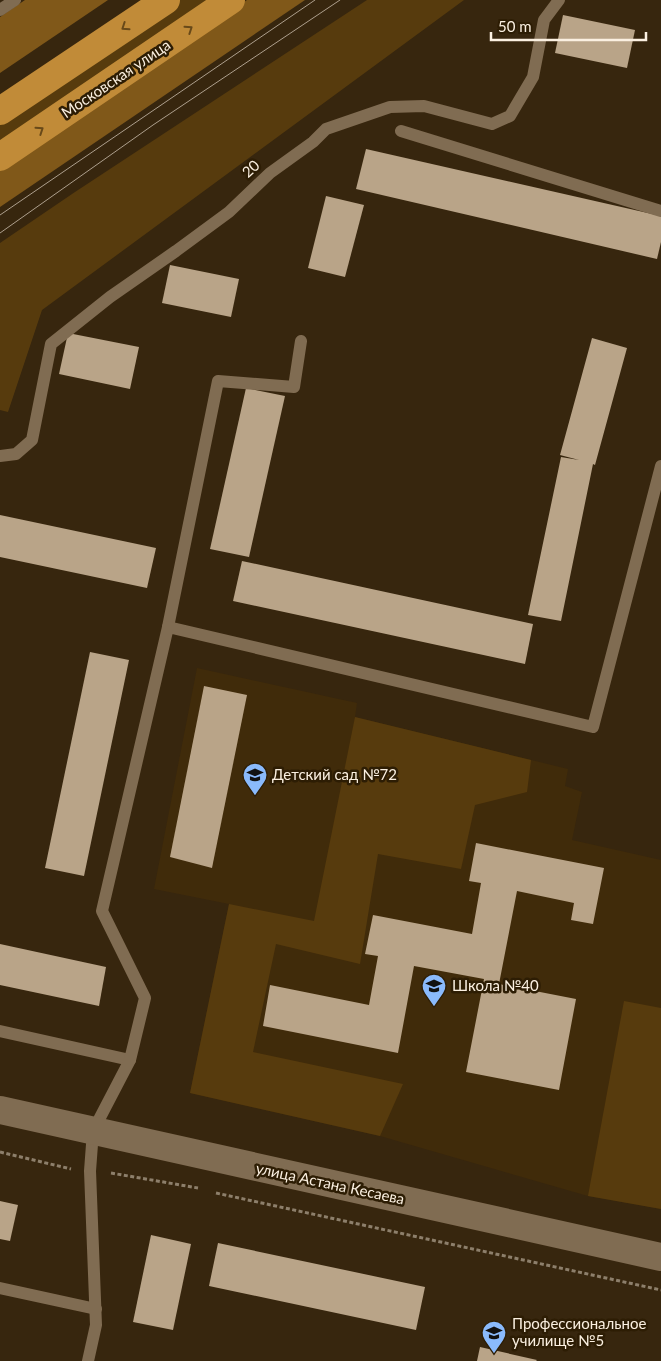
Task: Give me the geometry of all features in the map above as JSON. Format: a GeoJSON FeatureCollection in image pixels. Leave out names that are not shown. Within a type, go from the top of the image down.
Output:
{"type":"FeatureCollection","features":[{"type":"Feature","properties":{"kind":"highway"},"geometry":{"type":"LineString","coordinates":[[0,111],[166,0]]}},
{"type":"Feature","properties":{"kind":"highway","name":"Московская улица"},"geometry":{"type":"LineString","coordinates":[[0,158],[231,0]]}},
{"type":"Feature","properties":{"kind":"street","name":"улица Астана Кесаева"},"geometry":{"type":"LineString","coordinates":[[0,1110],[661,1257]]}},
{"type":"Feature","properties":{"kind":"lane"},"geometry":{"type":"LineString","coordinates":[[0,10],[15,0]]}},
{"type":"Feature","properties":{"kind":"lane","name":"20"},"geometry":{"type":"LineString","coordinates":[[0,456],[16,454],[32,440],[51,344],[110,297],[229,212],[270,173],[313,142],[326,129],[390,107],[424,106],[492,124],[510,116],[533,77],[544,20],[559,0]]}},
{"type":"Feature","properties":{"kind":"lane"},"geometry":{"type":"LineString","coordinates":[[401,131],[661,211]]}},
{"type":"Feature","properties":{"kind":"lane"},"geometry":{"type":"LineString","coordinates":[[88,1361],[96,1325],[90,1171],[93,1132],[130,1060],[145,998],[102,911],[168,627],[218,381],[294,387],[301,341]]}},
{"type":"Feature","properties":{"kind":"lane"},"geometry":{"type":"LineString","coordinates":[[168,627],[593,727],[661,466]]}},
{"type":"Feature","properties":{"kind":"lane"},"geometry":{"type":"LineString","coordinates":[[0,1032],[130,1060]]}},
{"type":"Feature","properties":{"kind":"lane"},"geometry":{"type":"LineString","coordinates":[[0,1288],[96,1309]]}},
{"type":"Feature","properties":{"kind":"path"},"geometry":{"type":"LineString","coordinates":[[0,1152],[72,1170]]}},
{"type":"Feature","properties":{"kind":"path"},"geometry":{"type":"LineString","coordinates":[[111,1172],[198,1188]]}},
{"type":"Feature","properties":{"kind":"path"},"geometry":{"type":"LineString","coordinates":[[216,1193],[661,1290]]}},
{"type":"Feature","properties":{"kind":"shaded area"},"geometry":{"type":"Polygon","coordinates":[[[25,0],[108,0],[0,73],[0,17],[25,0]]]}},
{"type":"Feature","properties":{"kind":"shaded area"},"geometry":{"type":"Polygon","coordinates":[[[179,0],[220,0],[0,149],[0,122],[179,0]]]}},
{"type":"Feature","properties":{"kind":"shaded area"},"geometry":{"type":"Polygon","coordinates":[[[247,0],[305,0],[0,207],[0,168],[247,0]]]}},
{"type":"Feature","properties":{"kind":"shaded area"},"geometry":{"type":"Polygon","coordinates":[[[367,0],[464,0],[42,310],[8,412],[0,410],[0,243],[367,0]]]}},
{"type":"Feature","properties":{"kind":"shaded area","name":"Школа №40"},"geometry":{"type":"Polygon","coordinates":[[[197,668],[357,703],[355,717],[568,769],[565,786],[582,792],[572,840],[661,860],[661,1209],[588,1196],[380,1136],[190,1093],[229,904],[154,889],[197,668]]]}},
{"type":"Feature","properties":{"kind":"shaded area"},"geometry":{"type":"Polygon","coordinates":[[[355,717],[531,760],[527,792],[475,805],[461,869],[378,854],[360,964],[276,944],[253,1052],[403,1084],[380,1136],[190,1093],[229,904],[314,921],[355,717]]]}},
{"type":"Feature","properties":{"kind":"shaded area"},"geometry":{"type":"Polygon","coordinates":[[[624,1001],[661,1008],[661,1209],[588,1196],[624,1001]]]}},
{"type":"Feature","properties":{"kind":"building"},"geometry":{"type":"Polygon","coordinates":[[[563,15],[635,30],[627,68],[555,53],[563,15]]]}},
{"type":"Feature","properties":{"kind":"building"},"geometry":{"type":"Polygon","coordinates":[[[366,149],[661,216],[661,242],[657,259],[356,189],[366,149]]]}},
{"type":"Feature","properties":{"kind":"building"},"geometry":{"type":"Polygon","coordinates":[[[326,196],[364,205],[345,277],[308,268],[326,196]]]}},
{"type":"Feature","properties":{"kind":"building"},"geometry":{"type":"Polygon","coordinates":[[[170,265],[239,279],[231,317],[162,303],[170,265]]]}},
{"type":"Feature","properties":{"kind":"building"},"geometry":{"type":"Polygon","coordinates":[[[68,333],[139,347],[130,389],[59,374],[68,333]]]}},
{"type":"Feature","properties":{"kind":"building"},"geometry":{"type":"Polygon","coordinates":[[[592,338],[627,348],[595,465],[593,464],[561,621],[528,615],[561,457],[579,460],[560,455],[592,338]]]}},
{"type":"Feature","properties":{"kind":"building"},"geometry":{"type":"Polygon","coordinates":[[[246,388],[285,396],[249,557],[210,549],[246,388]]]}},
{"type":"Feature","properties":{"kind":"building"},"geometry":{"type":"Polygon","coordinates":[[[0,515],[156,548],[147,588],[0,557],[0,515]]]}},
{"type":"Feature","properties":{"kind":"building"},"geometry":{"type":"Polygon","coordinates":[[[242,561],[533,624],[525,664],[233,601],[242,561]]]}},
{"type":"Feature","properties":{"kind":"building"},"geometry":{"type":"Polygon","coordinates":[[[90,652],[129,660],[84,876],[45,868],[90,652]]]}},
{"type":"Feature","properties":{"kind":"building"},"geometry":{"type":"Polygon","coordinates":[[[204,686],[247,695],[212,868],[170,857],[204,686]]]}},
{"type":"Feature","properties":{"kind":"building"},"geometry":{"type":"Polygon","coordinates":[[[476,843],[604,868],[593,924],[571,920],[574,903],[517,891],[499,984],[576,999],[559,1090],[466,1072],[484,979],[414,966],[398,1053],[263,1026],[270,985],[369,1005],[378,956],[365,954],[373,915],[472,934],[481,883],[469,881],[476,843]]]}},
{"type":"Feature","properties":{"kind":"building"},"geometry":{"type":"Polygon","coordinates":[[[0,944],[106,967],[99,1006],[0,985],[0,944]]]}},
{"type":"Feature","properties":{"kind":"building"},"geometry":{"type":"Polygon","coordinates":[[[0,1201],[18,1205],[10,1241],[0,1239],[0,1201]]]}},
{"type":"Feature","properties":{"kind":"building"},"geometry":{"type":"Polygon","coordinates":[[[151,1235],[191,1244],[173,1330],[133,1322],[151,1235]]]}},
{"type":"Feature","properties":{"kind":"building"},"geometry":{"type":"Polygon","coordinates":[[[218,1243],[425,1287],[416,1330],[209,1286],[218,1243]]]}},
{"type":"Feature","properties":{"kind":"building","name":"Профессиональное училище №5"},"geometry":{"type":"Polygon","coordinates":[[[480,1347],[537,1360],[477,1361],[480,1347]]]}},
{"type":"Feature","properties":{"kind":"tram line"},"geometry":{"type":"LineString","coordinates":[[0,215],[315,0]]}},
{"type":"Feature","properties":{"kind":"tram line"},"geometry":{"type":"LineString","coordinates":[[0,233],[153,125],[340,0]]}},
{"type":"Feature","properties":{"kind":"place","name":"Детский сад №72"},"geometry":{"type":"Point","coordinates":[255,796]}},
{"type":"Feature","properties":{"kind":"place","name":"Школа №40"},"geometry":{"type":"Point","coordinates":[434,1007]}},
{"type":"Feature","properties":{"kind":"place","name":"Профессиональное училище №5"},"geometry":{"type":"Point","coordinates":[494,1354]}}]}
